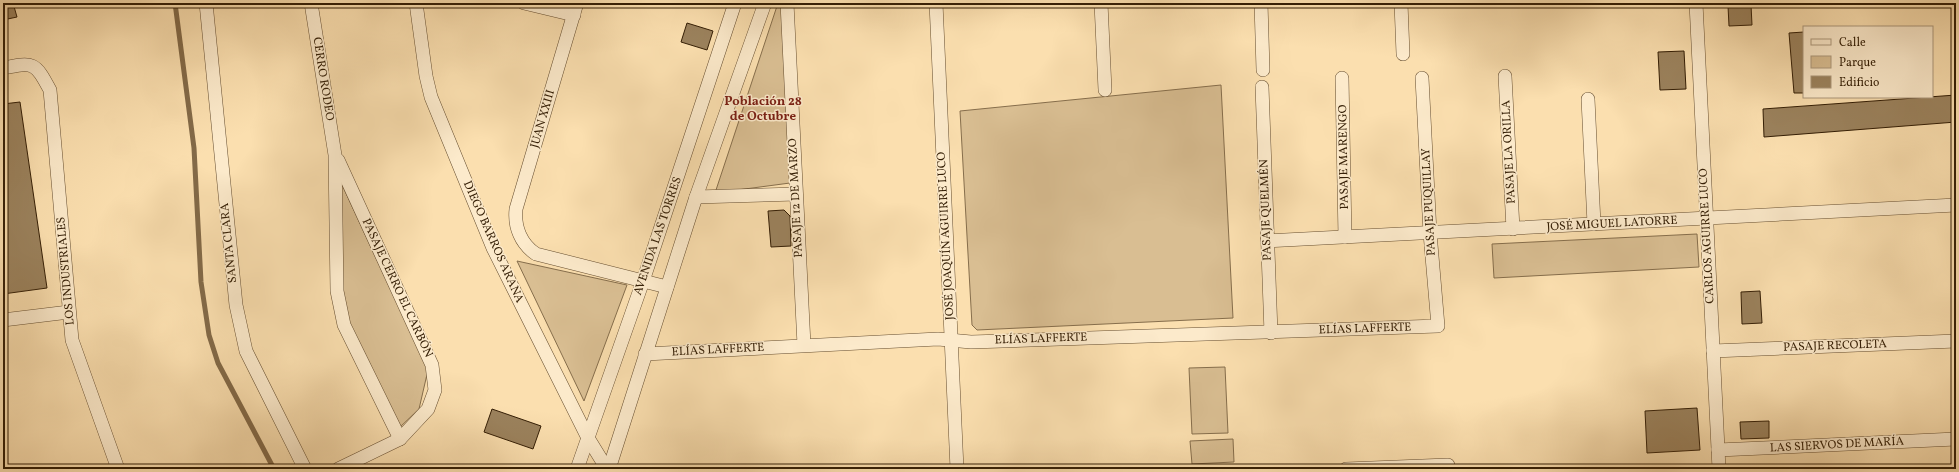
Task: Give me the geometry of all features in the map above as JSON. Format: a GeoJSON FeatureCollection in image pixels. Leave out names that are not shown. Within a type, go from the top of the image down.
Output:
{"type":"FeatureCollection","features":[{"type":"Feature","properties":{"kind":"street","name":"SANTA CLARA"},"geometry":{"type":"LineString","coordinates":[[206,3],[236,305],[246,351],[305,469]]}},
{"type":"Feature","properties":{"kind":"street","name":"CERRO RODEO"},"geometry":{"type":"LineString","coordinates":[[311,3],[335,155]]}},
{"type":"Feature","properties":{"kind":"street","name":"DIEGO BARROS ARANA"},"geometry":{"type":"LineString","coordinates":[[416,3],[426,76],[431,97],[493,248],[588,438],[608,469]]}},
{"type":"Feature","properties":{"kind":"street"},"geometry":{"type":"LineString","coordinates":[[524,3],[576,9]]}},
{"type":"Feature","properties":{"kind":"street","name":"AVENIDA LAS TORRES"},"geometry":{"type":"LineString","coordinates":[[577,469],[643,281],[735,3]]}},
{"type":"Feature","properties":{"kind":"street","name":"AVENIDA LAS TORRES"},"geometry":{"type":"LineString","coordinates":[[608,469],[696,197],[765,3]]}},
{"type":"Feature","properties":{"kind":"street","name":"PASAJE 12 DE MARZO"},"geometry":{"type":"LineString","coordinates":[[787,3],[804,345]]}},
{"type":"Feature","properties":{"kind":"street","name":"JOSÉ JOAQUÍN AGUIRRE LUCO"},"geometry":{"type":"LineString","coordinates":[[936,3],[957,469]]}},
{"type":"Feature","properties":{"kind":"street"},"geometry":{"type":"LineString","coordinates":[[1100,3],[1105,90]]}},
{"type":"Feature","properties":{"kind":"street"},"geometry":{"type":"LineString","coordinates":[[1262,3],[1263,70]]}},
{"type":"Feature","properties":{"kind":"street"},"geometry":{"type":"LineString","coordinates":[[1401,3],[1403,54]]}},
{"type":"Feature","properties":{"kind":"street","name":"CARLOS AGUIRRE LUCO"},"geometry":{"type":"LineString","coordinates":[[1696,3],[1719,469]]}},
{"type":"Feature","properties":{"kind":"street","name":"JUAN XXIII"},"geometry":{"type":"LineString","coordinates":[[576,9],[516,209],[516,222],[526,247],[536,254],[643,281]]}},
{"type":"Feature","properties":{"kind":"street","name":"LOS INDUSTRIALES"},"geometry":{"type":"LineString","coordinates":[[3,68],[26,63],[39,69],[50,90],[72,340],[118,469]]}},
{"type":"Feature","properties":{"kind":"street","name":"PASAJE LA ORILLA"},"geometry":{"type":"LineString","coordinates":[[1505,76],[1513,229]]}},
{"type":"Feature","properties":{"kind":"street","name":"PASAJE MARENGO"},"geometry":{"type":"LineString","coordinates":[[1342,78],[1346,237]]}},
{"type":"Feature","properties":{"kind":"street","name":"PASAJE PUQUILLAY"},"geometry":{"type":"LineString","coordinates":[[1422,78],[1430,233],[1438,326]]}},
{"type":"Feature","properties":{"kind":"street","name":"PASAJE QUELMÉN"},"geometry":{"type":"LineString","coordinates":[[1262,87],[1271,333]]}},
{"type":"Feature","properties":{"kind":"street"},"geometry":{"type":"LineString","coordinates":[[1588,99],[1594,224]]}},
{"type":"Feature","properties":{"kind":"street"},"geometry":{"type":"LineString","coordinates":[[335,155],[337,290],[344,325],[400,439],[338,469]]}},
{"type":"Feature","properties":{"kind":"street","name":"PASAJE CERRO EL CARBÓN"},"geometry":{"type":"LineString","coordinates":[[335,155],[432,365],[435,390],[428,409],[400,439]]}},
{"type":"Feature","properties":{"kind":"street"},"geometry":{"type":"LineString","coordinates":[[696,197],[796,194]]}},
{"type":"Feature","properties":{"kind":"street","name":"JOSÉ MIGUEL LATORRE"},"geometry":{"type":"LineString","coordinates":[[1267,241],[1956,205]]}},
{"type":"Feature","properties":{"kind":"street"},"geometry":{"type":"LineString","coordinates":[[643,281],[667,287]]}},
{"type":"Feature","properties":{"kind":"street"},"geometry":{"type":"LineString","coordinates":[[3,320],[69,312]]}},
{"type":"Feature","properties":{"kind":"street","name":"ELÍAS LAFFERTE"},"geometry":{"type":"LineString","coordinates":[[645,354],[938,339],[971,342],[1271,333],[1438,326]]}},
{"type":"Feature","properties":{"kind":"street","name":"PASAJE RECOLETA"},"geometry":{"type":"LineString","coordinates":[[1713,351],[1956,340]]}},
{"type":"Feature","properties":{"kind":"street","name":"LAS SIERVOS DE MARÍA"},"geometry":{"type":"LineString","coordinates":[[1718,450],[1956,439]]}},
{"type":"Feature","properties":{"kind":"street"},"geometry":{"type":"LineString","coordinates":[[1346,469],[1448,466]]}},
{"type":"Feature","properties":{"kind":"green space"},"geometry":{"type":"Polygon","coordinates":[[[778,3],[781,3],[790,183],[715,193],[778,3]]]}},
{"type":"Feature","properties":{"kind":"green space"},"geometry":{"type":"Polygon","coordinates":[[[1221,85],[1233,318],[977,330],[972,325],[960,111],[1221,85]]]}},
{"type":"Feature","properties":{"kind":"green space"},"geometry":{"type":"Polygon","coordinates":[[[338,176],[428,370],[419,409],[399,428],[348,322],[340,290],[338,176]]]}},
{"type":"Feature","properties":{"kind":"green space"},"geometry":{"type":"Polygon","coordinates":[[[1697,234],[1699,267],[1494,278],[1492,244],[1697,234]]]}},
{"type":"Feature","properties":{"kind":"green space"},"geometry":{"type":"Polygon","coordinates":[[[517,261],[627,285],[584,401],[517,261]]]}},
{"type":"Feature","properties":{"kind":"green space"},"geometry":{"type":"Polygon","coordinates":[[[1225,367],[1228,433],[1192,434],[1189,368],[1225,367]]]}},
{"type":"Feature","properties":{"kind":"green space"},"geometry":{"type":"Polygon","coordinates":[[[1233,439],[1234,462],[1192,464],[1190,441],[1233,439]]]}},
{"type":"Feature","properties":{"kind":"building"},"geometry":{"type":"Polygon","coordinates":[[[3,3],[13,3],[17,17],[3,20],[3,3]]]}},
{"type":"Feature","properties":{"kind":"building"},"geometry":{"type":"Polygon","coordinates":[[[1751,5],[1752,25],[1729,26],[1728,6],[1751,5]]]}},
{"type":"Feature","properties":{"kind":"building"},"geometry":{"type":"Polygon","coordinates":[[[687,23],[713,31],[707,50],[681,42],[687,23]]]}},
{"type":"Feature","properties":{"kind":"building"},"geometry":{"type":"Polygon","coordinates":[[[1803,32],[1803,93],[1794,93],[1789,33],[1803,32]]]}},
{"type":"Feature","properties":{"kind":"building"},"geometry":{"type":"Polygon","coordinates":[[[1684,51],[1686,89],[1660,90],[1658,52],[1684,51]]]}},
{"type":"Feature","properties":{"kind":"building"},"geometry":{"type":"Polygon","coordinates":[[[1956,95],[1956,122],[1764,137],[1763,109],[1933,98],[1933,97],[1956,95]]]}},
{"type":"Feature","properties":{"kind":"building"},"geometry":{"type":"Polygon","coordinates":[[[20,102],[47,288],[3,294],[3,104],[20,102]]]}},
{"type":"Feature","properties":{"kind":"building"},"geometry":{"type":"Polygon","coordinates":[[[784,210],[790,216],[791,246],[771,247],[768,211],[784,210]]]}},
{"type":"Feature","properties":{"kind":"building"},"geometry":{"type":"Polygon","coordinates":[[[1760,291],[1762,323],[1742,324],[1741,292],[1760,291]]]}},
{"type":"Feature","properties":{"kind":"building"},"geometry":{"type":"Polygon","coordinates":[[[1697,408],[1700,450],[1647,453],[1645,411],[1697,408]]]}},
{"type":"Feature","properties":{"kind":"building"},"geometry":{"type":"Polygon","coordinates":[[[492,409],[541,426],[533,449],[484,432],[492,409]]]}},
{"type":"Feature","properties":{"kind":"building"},"geometry":{"type":"Polygon","coordinates":[[[1769,421],[1769,438],[1741,439],[1740,422],[1769,421]]]}},
{"type":"Feature","properties":{"kind":"waterway"},"geometry":{"type":"LineString","coordinates":[[175,3],[194,148],[201,282],[209,335],[218,363],[274,469]]}},
{"type":"Feature","properties":{"kind":"district","name":"Población 28 de Octubre"},"geometry":{"type":"Point","coordinates":[763,110]}}]}
